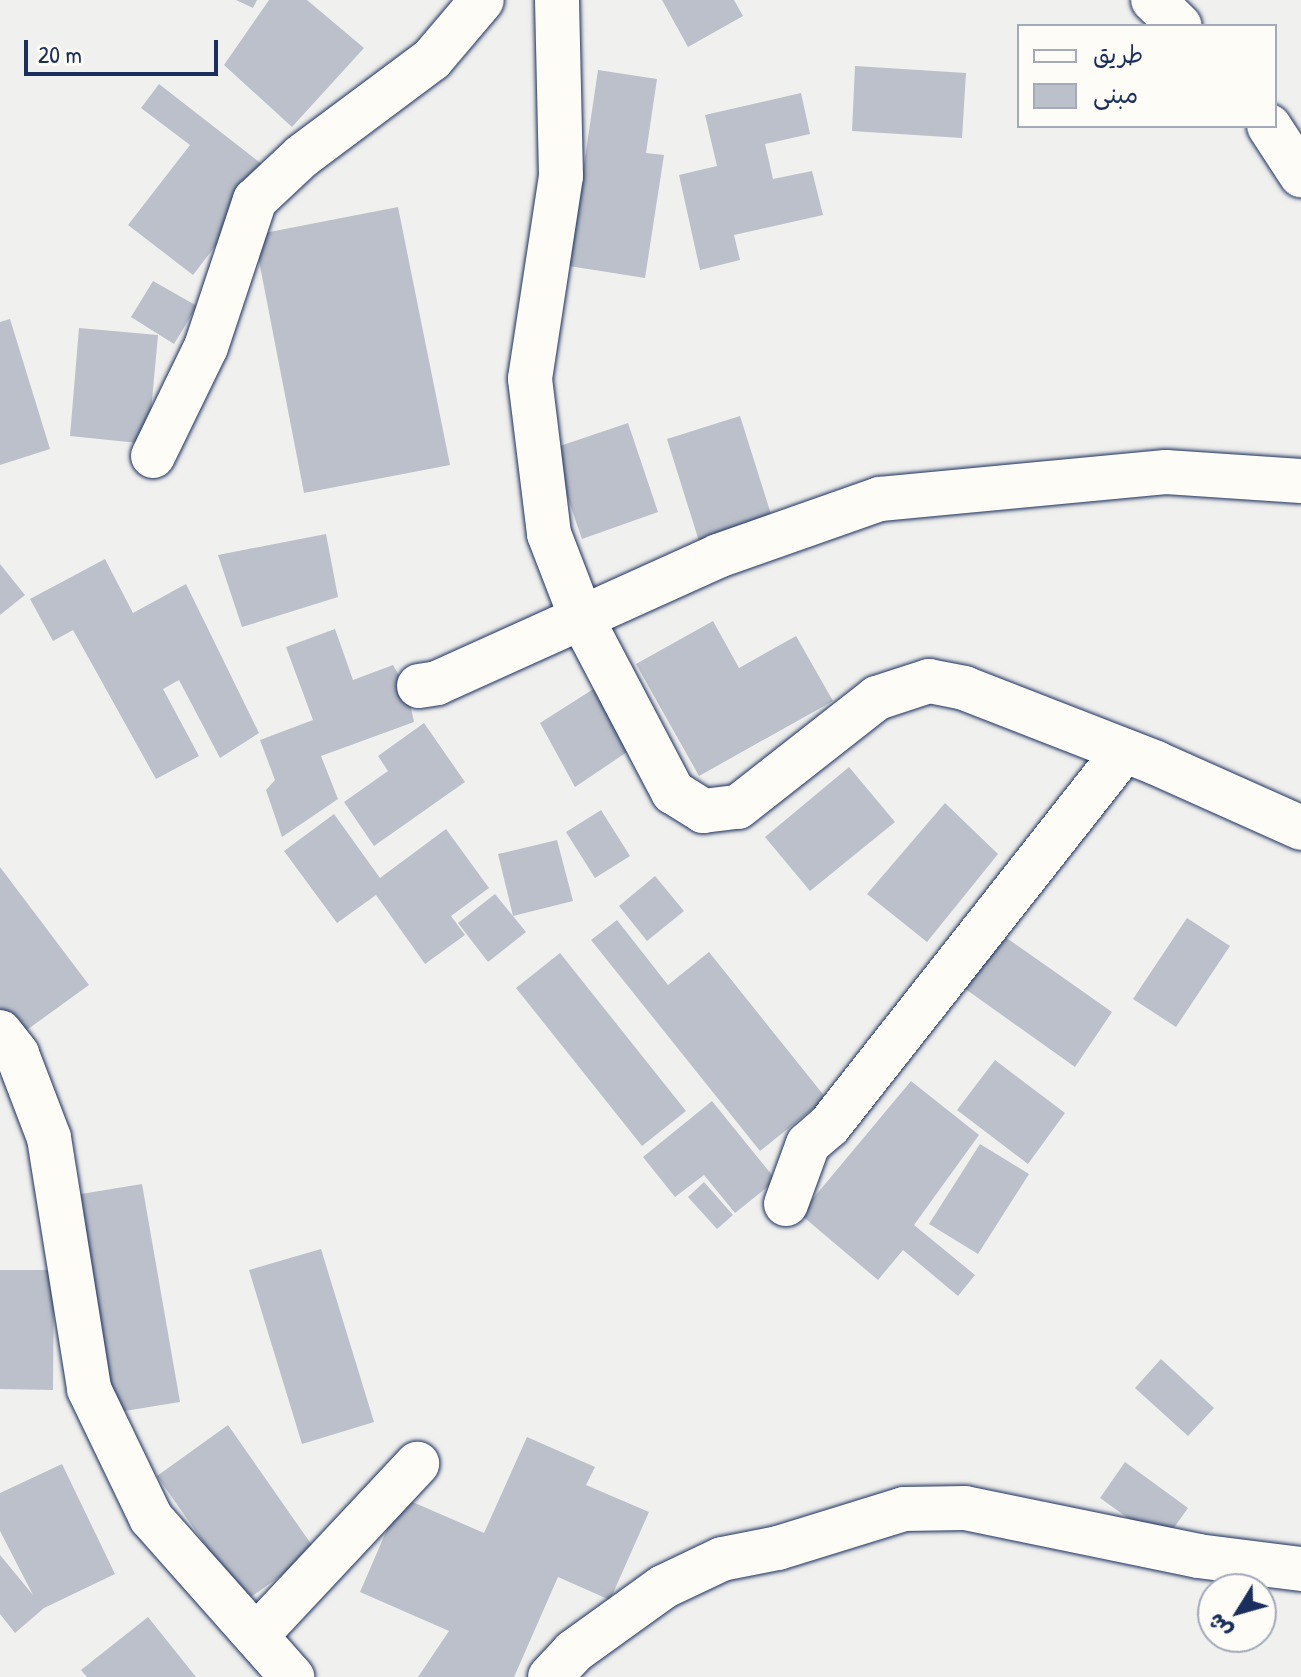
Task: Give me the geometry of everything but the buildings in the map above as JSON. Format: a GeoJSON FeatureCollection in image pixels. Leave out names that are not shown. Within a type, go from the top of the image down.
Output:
{"type":"FeatureCollection","features":[{"type":"Feature","properties":{"kind":"street"},"geometry":{"type":"LineString","coordinates":[[153,456],[206,347],[255,200],[302,156],[432,59],[482,0]]}},
{"type":"Feature","properties":{"kind":"street"},"geometry":{"type":"LineString","coordinates":[[557,0],[561,176],[530,379],[549,534],[581,617],[673,792],[703,811],[738,807],[877,698],[929,681],[964,688],[1124,751],[1301,828]]}},
{"type":"Feature","properties":{"kind":"street"},"geometry":{"type":"LineString","coordinates":[[1153,0],[1178,24]]}},
{"type":"Feature","properties":{"kind":"street"},"geometry":{"type":"LineString","coordinates":[[1270,128],[1301,175]]}},
{"type":"Feature","properties":{"kind":"street"},"geometry":{"type":"LineString","coordinates":[[419,686],[437,683],[718,556],[880,499],[1166,472],[1301,481]]}},
{"type":"Feature","properties":{"kind":"street"},"geometry":{"type":"LineString","coordinates":[[786,1204],[808,1144],[829,1126],[1124,751]]}},
{"type":"Feature","properties":{"kind":"street"},"geometry":{"type":"LineString","coordinates":[[0,1032],[17,1054],[49,1138],[89,1389],[151,1518],[292,1677]]}},
{"type":"Feature","properties":{"kind":"street"},"geometry":{"type":"LineString","coordinates":[[256,1636],[417,1464]]}},
{"type":"Feature","properties":{"kind":"street"},"geometry":{"type":"LineString","coordinates":[[550,1677],[573,1652],[663,1587],[722,1559],[778,1548],[904,1509],[965,1508],[1198,1556],[1301,1569]]}}]}
